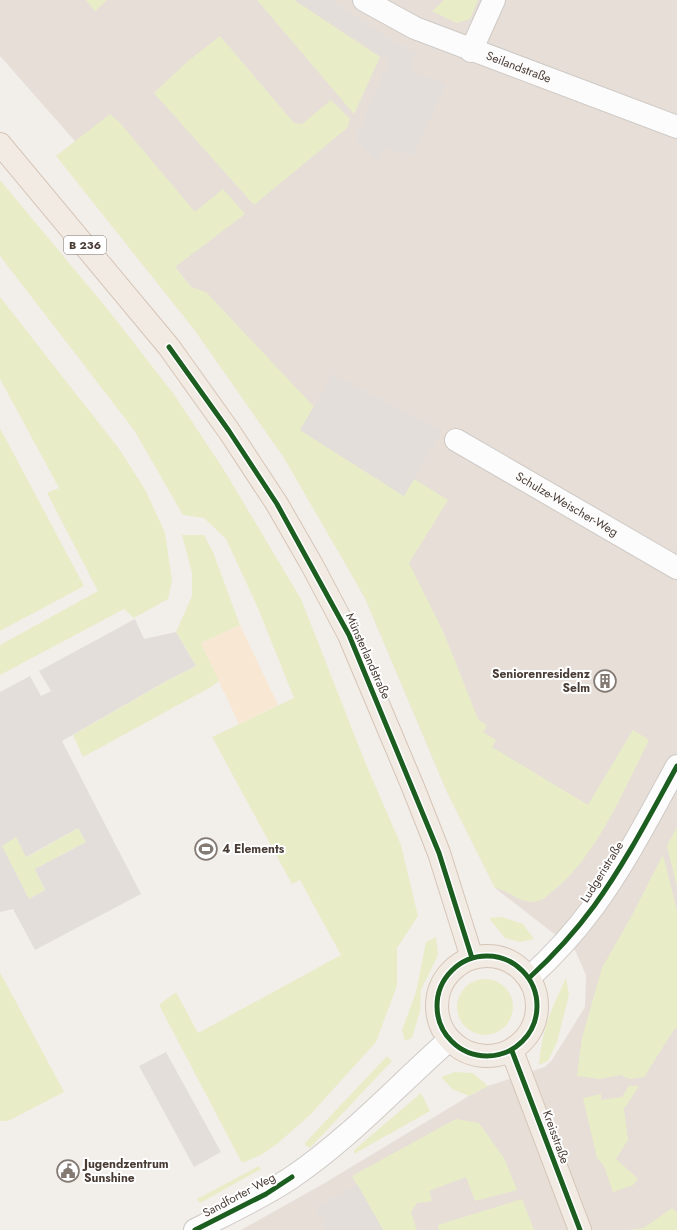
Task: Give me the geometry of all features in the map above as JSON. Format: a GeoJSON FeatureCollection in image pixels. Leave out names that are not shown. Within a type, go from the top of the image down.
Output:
{"type":"FeatureCollection","features":[{"type":"Feature","properties":{"kind":"main road","name":"Münsterlandstraße"},"geometry":{"type":"LineString","coordinates":[[0,144],[169,347],[229,431],[277,504],[312,565],[349,635],[439,853],[472,958]]}},
{"type":"Feature","properties":{"kind":"main road"},"geometry":{"type":"LineString","coordinates":[[488,956],[504,959],[518,966],[529,978],[536,994],[538,1010],[534,1026],[525,1040],[512,1051],[496,1056],[478,1056],[462,1050],[449,1040],[441,1028],[437,1015],[437,1000],[440,986],[448,974],[459,964],[472,958],[488,956]]}},
{"type":"Feature","properties":{"kind":"main road","name":"Kreisstraße"},"geometry":{"type":"LineString","coordinates":[[512,1051],[580,1230]]}},
{"type":"Feature","properties":{"kind":"street","name":"Seilandstraße"},"geometry":{"type":"LineString","coordinates":[[364,0],[415,28],[471,51],[677,127]]}},
{"type":"Feature","properties":{"kind":"street"},"geometry":{"type":"LineString","coordinates":[[471,51],[494,0]]}},
{"type":"Feature","properties":{"kind":"street","name":"Schulze-Weischer-Weg"},"geometry":{"type":"LineString","coordinates":[[456,440],[677,568]]}},
{"type":"Feature","properties":{"kind":"street","name":"Ludgeristraße"},"geometry":{"type":"LineString","coordinates":[[529,978],[559,950],[594,906],[636,838],[677,766]]}},
{"type":"Feature","properties":{"kind":"street","name":"Sandforter Weg"},"geometry":{"type":"LineString","coordinates":[[196,1230],[266,1194],[292,1177],[338,1142],[449,1040]]}},
{"type":"Feature","properties":{"kind":"shaded area"},"geometry":{"type":"Polygon","coordinates":[[[0,0],[677,0],[677,1230],[241,1230],[323,1184],[469,1096],[488,1086],[545,1067],[552,1060],[585,1007],[586,975],[575,950],[495,888],[447,792],[365,598],[191,287],[74,140],[0,56],[0,0]]]}},
{"type":"Feature","properties":{"kind":"shaded area"},"geometry":{"type":"Polygon","coordinates":[[[295,0],[330,0],[391,40],[416,52],[411,71],[446,84],[412,156],[385,147],[376,162],[356,138],[389,61],[295,0]]]}},
{"type":"Feature","properties":{"kind":"shaded area"},"geometry":{"type":"Polygon","coordinates":[[[333,374],[442,431],[404,496],[300,430],[333,374]]]}},
{"type":"Feature","properties":{"kind":"shaded area"},"geometry":{"type":"Polygon","coordinates":[[[135,619],[144,639],[176,632],[196,666],[168,680],[62,741],[141,894],[35,950],[13,909],[0,912],[0,692],[30,676],[41,696],[51,691],[39,671],[135,619]],[[78,828],[26,857],[16,837],[2,846],[29,899],[45,890],[35,869],[86,842],[78,828]]]}},
{"type":"Feature","properties":{"kind":"shaded area"},"geometry":{"type":"Polygon","coordinates":[[[166,1052],[221,1152],[194,1167],[139,1066],[166,1052]]]}},
{"type":"Feature","properties":{"kind":"shaded area"},"geometry":{"type":"Polygon","coordinates":[[[357,1184],[383,1230],[327,1230],[316,1208],[357,1184]]]}},
{"type":"Feature","properties":{"kind":"green space"},"geometry":{"type":"Polygon","coordinates":[[[86,0],[107,0],[95,11],[86,0]]]}},
{"type":"Feature","properties":{"kind":"green space"},"geometry":{"type":"Polygon","coordinates":[[[257,0],[294,0],[380,57],[354,114],[257,0]]]}},
{"type":"Feature","properties":{"kind":"green space"},"geometry":{"type":"Polygon","coordinates":[[[444,0],[478,0],[470,19],[457,23],[432,11],[444,0]]]}},
{"type":"Feature","properties":{"kind":"green space"},"geometry":{"type":"Polygon","coordinates":[[[220,36],[294,123],[302,124],[331,100],[350,119],[347,128],[254,205],[154,93],[188,61],[220,36]]]}},
{"type":"Feature","properties":{"kind":"green space"},"geometry":{"type":"Polygon","coordinates":[[[110,114],[120,123],[195,212],[223,189],[245,214],[175,267],[191,287],[206,292],[314,407],[300,430],[404,496],[414,479],[448,500],[409,563],[443,631],[478,719],[487,726],[483,732],[496,740],[492,747],[588,805],[633,730],[649,740],[619,801],[594,844],[581,863],[546,897],[535,902],[528,902],[495,888],[447,792],[365,598],[284,458],[193,328],[56,156],[110,114]]]}},
{"type":"Feature","properties":{"kind":"green space"},"geometry":{"type":"Polygon","coordinates":[[[0,180],[109,311],[173,393],[224,470],[301,599],[365,762],[401,845],[418,916],[397,948],[397,986],[376,1042],[310,1115],[277,1144],[261,1155],[242,1163],[159,1005],[176,992],[198,1033],[341,955],[300,880],[292,884],[212,737],[294,698],[257,606],[226,539],[204,518],[183,515],[134,430],[0,256],[0,180]]]}},
{"type":"Feature","properties":{"kind":"green space"},"geometry":{"type":"Polygon","coordinates":[[[0,297],[120,450],[146,491],[165,533],[172,581],[168,599],[134,618],[124,609],[0,675],[0,645],[98,591],[47,493],[59,488],[0,379],[0,297]]]}},
{"type":"Feature","properties":{"kind":"green space"},"geometry":{"type":"Polygon","coordinates":[[[0,428],[84,586],[0,631],[0,428]]]}},
{"type":"Feature","properties":{"kind":"green space"},"geometry":{"type":"Polygon","coordinates":[[[182,535],[204,535],[213,552],[240,625],[201,643],[219,681],[211,687],[83,757],[73,735],[168,680],[196,666],[176,632],[192,596],[192,573],[182,535]]]}},
{"type":"Feature","properties":{"kind":"green space"},"geometry":{"type":"Polygon","coordinates":[[[677,827],[677,887],[667,846],[677,827]]]}},
{"type":"Feature","properties":{"kind":"green space"},"geometry":{"type":"Polygon","coordinates":[[[78,828],[86,842],[35,869],[45,890],[29,899],[1,846],[16,837],[27,857],[78,828]]]}},
{"type":"Feature","properties":{"kind":"green space"},"geometry":{"type":"Polygon","coordinates":[[[663,855],[677,911],[677,1029],[675,1028],[644,1077],[629,1079],[621,1075],[599,1079],[577,1076],[582,1038],[602,968],[631,917],[663,855]]]}},
{"type":"Feature","properties":{"kind":"green space"},"geometry":{"type":"Polygon","coordinates":[[[502,917],[523,924],[534,939],[520,942],[505,938],[489,918],[502,917]]]}},
{"type":"Feature","properties":{"kind":"green space"},"geometry":{"type":"Polygon","coordinates":[[[436,937],[438,955],[421,990],[420,1011],[412,1038],[405,1041],[402,1030],[416,992],[426,942],[436,937]]]}},
{"type":"Feature","properties":{"kind":"green space"},"geometry":{"type":"Polygon","coordinates":[[[0,972],[64,1092],[8,1121],[0,1121],[0,972]]]}},
{"type":"Feature","properties":{"kind":"green space"},"geometry":{"type":"Polygon","coordinates":[[[566,978],[569,995],[557,1042],[548,1061],[539,1065],[542,1041],[548,1020],[566,978]]]}},
{"type":"Feature","properties":{"kind":"green space"},"geometry":{"type":"Polygon","coordinates":[[[485,979],[496,981],[505,987],[511,996],[513,1007],[511,1018],[505,1027],[496,1033],[485,1035],[474,1033],[465,1027],[459,1018],[457,1007],[459,996],[465,987],[474,981],[485,979]]]}},
{"type":"Feature","properties":{"kind":"green space"},"geometry":{"type":"Polygon","coordinates":[[[387,1056],[392,1061],[310,1148],[304,1144],[387,1056]]]}},
{"type":"Feature","properties":{"kind":"green space"},"geometry":{"type":"Polygon","coordinates":[[[455,1072],[473,1073],[488,1086],[469,1096],[452,1089],[441,1077],[455,1072]]]}},
{"type":"Feature","properties":{"kind":"green space"},"geometry":{"type":"Polygon","coordinates":[[[629,1086],[639,1086],[624,1109],[628,1140],[616,1159],[638,1179],[633,1185],[613,1192],[604,1166],[597,1158],[583,1098],[601,1094],[601,1100],[622,1097],[629,1086]]]}},
{"type":"Feature","properties":{"kind":"green space"},"geometry":{"type":"Polygon","coordinates":[[[421,1093],[430,1111],[354,1154],[354,1150],[421,1093]]]}},
{"type":"Feature","properties":{"kind":"green space"},"geometry":{"type":"Polygon","coordinates":[[[456,1119],[479,1123],[504,1158],[517,1190],[475,1201],[466,1177],[429,1191],[432,1201],[417,1203],[411,1212],[417,1230],[383,1230],[352,1176],[456,1119]]]}},
{"type":"Feature","properties":{"kind":"green space"},"geometry":{"type":"Polygon","coordinates":[[[259,1166],[261,1169],[200,1203],[197,1199],[259,1166]]]}},
{"type":"Feature","properties":{"kind":"green space"},"geometry":{"type":"Polygon","coordinates":[[[522,1199],[534,1230],[439,1230],[438,1225],[522,1199]]]}},
{"type":"Feature","properties":{"kind":"green space"},"geometry":{"type":"Polygon","coordinates":[[[672,1208],[677,1212],[677,1230],[628,1230],[644,1228],[672,1208]]]}},
{"type":"Feature","properties":{"kind":"sand"},"geometry":{"type":"Polygon","coordinates":[[[240,625],[278,705],[239,724],[201,643],[240,625]]]}},
{"type":"Feature","properties":{"kind":"cycle path"},"geometry":{"type":"LineString","coordinates":[[169,347],[229,431],[277,504],[349,635],[439,853],[472,958]]}},
{"type":"Feature","properties":{"kind":"cycle path"},"geometry":{"type":"LineString","coordinates":[[529,978],[555,952],[587,916],[606,889],[638,837],[677,766]]}},
{"type":"Feature","properties":{"kind":"cycle path"},"geometry":{"type":"LineString","coordinates":[[487,956],[506,960],[523,970],[533,987],[537,1006],[533,1025],[523,1042],[506,1052],[487,1056],[468,1052],[451,1042],[441,1025],[437,1006],[441,987],[451,970],[468,960],[487,956]]}},
{"type":"Feature","properties":{"kind":"cycle path"},"geometry":{"type":"LineString","coordinates":[[512,1051],[580,1230]]}},
{"type":"Feature","properties":{"kind":"cycle path"},"geometry":{"type":"LineString","coordinates":[[195,1230],[266,1194],[292,1177]]}},
{"type":"Feature","properties":{"kind":"place","name":"Seniorenresidenz Selm"},"geometry":{"type":"Point","coordinates":[605,681]}},
{"type":"Feature","properties":{"kind":"place","name":"4 Elements"},"geometry":{"type":"Point","coordinates":[206,849]}},
{"type":"Feature","properties":{"kind":"place","name":"Jugendzentrum Sunshine"},"geometry":{"type":"Point","coordinates":[68,1171]}}]}
